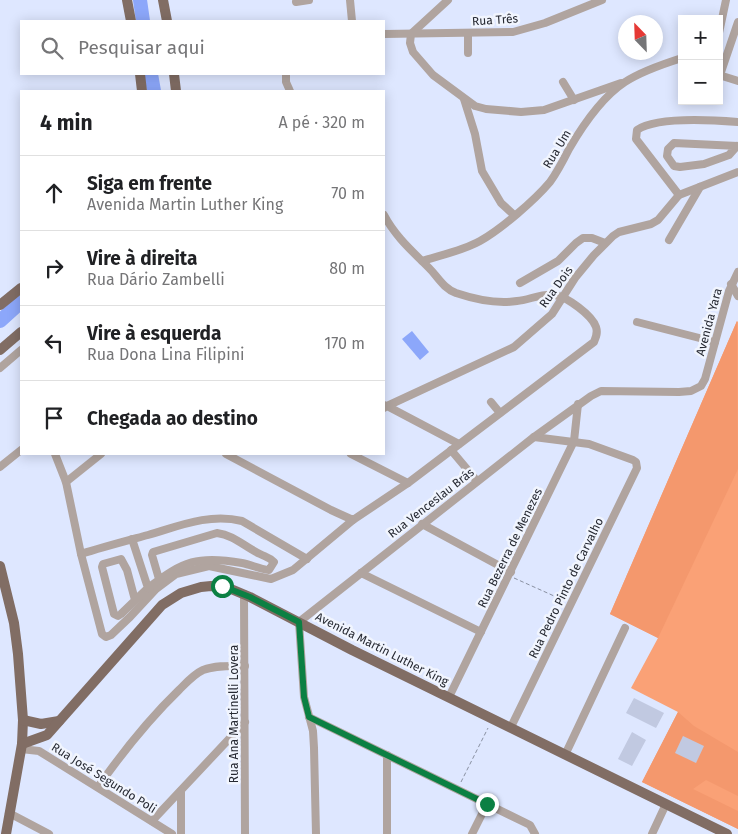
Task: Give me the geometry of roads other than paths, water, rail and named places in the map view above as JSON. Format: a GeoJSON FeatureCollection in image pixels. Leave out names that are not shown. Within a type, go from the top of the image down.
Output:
{"type":"FeatureCollection","features":[{"type":"Feature","properties":{"kind":"main road"},"geometry":{"type":"LineString","coordinates":[[127,0],[131,20]]}},
{"type":"Feature","properties":{"kind":"main road"},"geometry":{"type":"LineString","coordinates":[[164,0],[167,20]]}},
{"type":"Feature","properties":{"kind":"main road"},"geometry":{"type":"LineString","coordinates":[[140,75],[142,90]]}},
{"type":"Feature","properties":{"kind":"main road"},"geometry":{"type":"LineString","coordinates":[[174,75],[176,90]]}},
{"type":"Feature","properties":{"kind":"main road"},"geometry":{"type":"LineString","coordinates":[[0,305],[20,289]]}},
{"type":"Feature","properties":{"kind":"main road"},"geometry":{"type":"LineString","coordinates":[[0,350],[20,333]]}},
{"type":"Feature","properties":{"kind":"main road"},"geometry":{"type":"LineString","coordinates":[[0,566],[14,623],[23,720],[22,746],[6,834]]}},
{"type":"Feature","properties":{"kind":"main road","name":"Avenida Martin Luther King"},"geometry":{"type":"LineString","coordinates":[[22,746],[47,735],[154,612],[171,598],[191,590],[212,586],[231,588],[727,834]]}},
{"type":"Feature","properties":{"kind":"main road"},"geometry":{"type":"LineString","coordinates":[[23,720],[41,724],[59,721]]}},
{"type":"Feature","properties":{"kind":"street"},"geometry":{"type":"LineString","coordinates":[[296,2],[309,0]]}},
{"type":"Feature","properties":{"kind":"street"},"geometry":{"type":"LineString","coordinates":[[350,0],[352,20]]}},
{"type":"Feature","properties":{"kind":"street"},"geometry":{"type":"LineString","coordinates":[[448,0],[411,34],[410,43],[418,59],[432,75],[475,106],[486,110],[521,112],[544,110],[626,81]]}},
{"type":"Feature","properties":{"kind":"street","name":"Rua Três"},"geometry":{"type":"LineString","coordinates":[[385,34],[513,32],[545,23],[602,0]]}},
{"type":"Feature","properties":{"kind":"street"},"geometry":{"type":"LineString","coordinates":[[723,15],[726,0]]}},
{"type":"Feature","properties":{"kind":"street"},"geometry":{"type":"LineString","coordinates":[[723,24],[738,26],[723,65]]}},
{"type":"Feature","properties":{"kind":"street"},"geometry":{"type":"LineString","coordinates":[[468,34],[468,53]]}},
{"type":"Feature","properties":{"kind":"street","name":"Rua Um"},"geometry":{"type":"LineString","coordinates":[[422,261],[480,241],[514,215],[548,184],[560,168],[569,149],[605,100],[626,81],[678,61]]}},
{"type":"Feature","properties":{"kind":"street"},"geometry":{"type":"LineString","coordinates":[[286,75],[286,82],[290,90]]}},
{"type":"Feature","properties":{"kind":"street"},"geometry":{"type":"LineString","coordinates":[[723,76],[738,81]]}},
{"type":"Feature","properties":{"kind":"street"},"geometry":{"type":"LineString","coordinates":[[564,82],[574,100]]}},
{"type":"Feature","properties":{"kind":"street"},"geometry":{"type":"LineString","coordinates":[[464,99],[475,134],[482,171],[501,203],[514,215]]}},
{"type":"Feature","properties":{"kind":"street"},"geometry":{"type":"LineString","coordinates":[[679,195],[636,139],[637,130],[655,122],[713,120],[738,122]]}},
{"type":"Feature","properties":{"kind":"street"},"geometry":{"type":"LineString","coordinates":[[674,143],[738,146],[729,155],[704,164],[680,168],[674,166],[667,156],[668,149],[674,143]]}},
{"type":"Feature","properties":{"kind":"street","name":"Rua Dois"},"geometry":{"type":"LineString","coordinates":[[385,406],[514,347],[552,314],[576,278],[605,243],[619,232],[651,224],[658,220],[679,195],[738,172]]}},
{"type":"Feature","properties":{"kind":"street"},"geometry":{"type":"LineString","coordinates":[[669,240],[700,187]]}},
{"type":"Feature","properties":{"kind":"street"},"geometry":{"type":"LineString","coordinates":[[55,455],[66,482],[81,554],[102,634],[106,637],[111,635],[130,617],[156,589],[176,574],[209,566],[271,580],[294,570],[353,520],[408,483],[594,342],[597,334],[596,326],[584,313],[563,297],[544,295],[516,302],[484,300],[455,292],[445,287],[395,233],[385,217]]}},
{"type":"Feature","properties":{"kind":"street"},"geometry":{"type":"LineString","coordinates":[[520,283],[558,261],[576,242],[584,238],[592,238],[605,243]]}},
{"type":"Feature","properties":{"kind":"street","name":"Avenida Yara"},"geometry":{"type":"LineString","coordinates":[[705,379],[731,284],[738,272]]}},
{"type":"Feature","properties":{"kind":"street"},"geometry":{"type":"LineString","coordinates":[[731,284],[738,296]]}},
{"type":"Feature","properties":{"kind":"street"},"geometry":{"type":"LineString","coordinates":[[637,322],[715,342]]}},
{"type":"Feature","properties":{"kind":"street"},"geometry":{"type":"LineString","coordinates":[[0,368],[20,351]]}},
{"type":"Feature","properties":{"kind":"street","name":"Rua Venceslau Brás"},"geometry":{"type":"LineString","coordinates":[[299,622],[477,481],[578,404],[601,391],[691,391],[700,386],[705,379]]}},
{"type":"Feature","properties":{"kind":"street"},"geometry":{"type":"LineString","coordinates":[[490,402],[500,413]]}},
{"type":"Feature","properties":{"kind":"street","name":"Rua Bezerra de Menezes"},"geometry":{"type":"LineString","coordinates":[[449,697],[574,441],[578,404]]}},
{"type":"Feature","properties":{"kind":"street"},"geometry":{"type":"LineString","coordinates":[[385,406],[459,444]]}},
{"type":"Feature","properties":{"kind":"street"},"geometry":{"type":"LineString","coordinates":[[534,437],[574,441]]}},
{"type":"Feature","properties":{"kind":"street","name":"Rua Pedro Pinto de Carvalho"},"geometry":{"type":"LineString","coordinates":[[510,727],[636,468],[636,462],[633,460],[589,444],[574,441]]}},
{"type":"Feature","properties":{"kind":"street"},"geometry":{"type":"LineString","coordinates":[[451,450],[477,481]]}},
{"type":"Feature","properties":{"kind":"street"},"geometry":{"type":"LineString","coordinates":[[0,467],[20,451]]}},
{"type":"Feature","properties":{"kind":"street"},"geometry":{"type":"LineString","coordinates":[[66,482],[100,455]]}},
{"type":"Feature","properties":{"kind":"street"},"geometry":{"type":"LineString","coordinates":[[228,455],[353,520]]}},
{"type":"Feature","properties":{"kind":"street"},"geometry":{"type":"LineString","coordinates":[[352,455],[408,483]]}},
{"type":"Feature","properties":{"kind":"street"},"geometry":{"type":"LineString","coordinates":[[81,554],[188,522],[212,518],[230,518],[242,522],[307,559]]}},
{"type":"Feature","properties":{"kind":"street"},"geometry":{"type":"LineString","coordinates":[[422,524],[510,574]]}},
{"type":"Feature","properties":{"kind":"street"},"geometry":{"type":"LineString","coordinates":[[136,600],[123,561],[121,559],[103,564],[102,567],[116,616],[121,614],[160,579],[187,563],[201,559],[240,563],[269,570],[274,562],[269,557],[260,554],[238,540],[225,534],[217,533],[153,552],[152,555],[160,579]]}},
{"type":"Feature","properties":{"kind":"street"},"geometry":{"type":"LineString","coordinates":[[132,539],[148,588]]}},
{"type":"Feature","properties":{"kind":"street"},"geometry":{"type":"LineString","coordinates":[[361,573],[481,632]]}},
{"type":"Feature","properties":{"kind":"street","name":"Rua Ana Martinelli Lovera"},"geometry":{"type":"LineString","coordinates":[[244,594],[245,834]]}},
{"type":"Feature","properties":{"kind":"street"},"geometry":{"type":"LineString","coordinates":[[299,622],[304,697],[313,731],[316,834]]}},
{"type":"Feature","properties":{"kind":"street"},"geometry":{"type":"LineString","coordinates":[[565,755],[625,628]]}},
{"type":"Feature","properties":{"kind":"street"},"geometry":{"type":"LineString","coordinates":[[98,787],[121,755],[167,701],[200,671],[225,666],[245,666]]}},
{"type":"Feature","properties":{"kind":"street"},"geometry":{"type":"LineString","coordinates":[[309,717],[530,825],[535,834]]}},
{"type":"Feature","properties":{"kind":"street"},"geometry":{"type":"LineString","coordinates":[[152,821],[245,722]]}},
{"type":"Feature","properties":{"kind":"street","name":"Rua José Segundo Poli"},"geometry":{"type":"LineString","coordinates":[[22,746],[39,752],[172,834]]}},
{"type":"Feature","properties":{"kind":"street"},"geometry":{"type":"LineString","coordinates":[[387,755],[387,834]]}},
{"type":"Feature","properties":{"kind":"street"},"geometry":{"type":"LineString","coordinates":[[181,791],[181,834]]}},
{"type":"Feature","properties":{"kind":"street"},"geometry":{"type":"LineString","coordinates":[[472,834],[487,804]]}},
{"type":"Feature","properties":{"kind":"street"},"geometry":{"type":"LineString","coordinates":[[652,834],[666,804]]}},
{"type":"Feature","properties":{"kind":"street"},"geometry":{"type":"LineString","coordinates":[[9,813],[49,834]]}},
{"type":"Feature","properties":{"kind":"water"},"geometry":{"type":"Polygon","coordinates":[[[412,331],[429,352],[420,360],[402,339],[412,331]]]}},
{"type":"Feature","properties":{"kind":"waterway"},"geometry":{"type":"LineString","coordinates":[[140,0],[143,20]]}},
{"type":"Feature","properties":{"kind":"waterway"},"geometry":{"type":"LineString","coordinates":[[151,75],[154,90]]}},
{"type":"Feature","properties":{"kind":"waterway"},"geometry":{"type":"LineString","coordinates":[[0,321],[20,303]]}}]}
